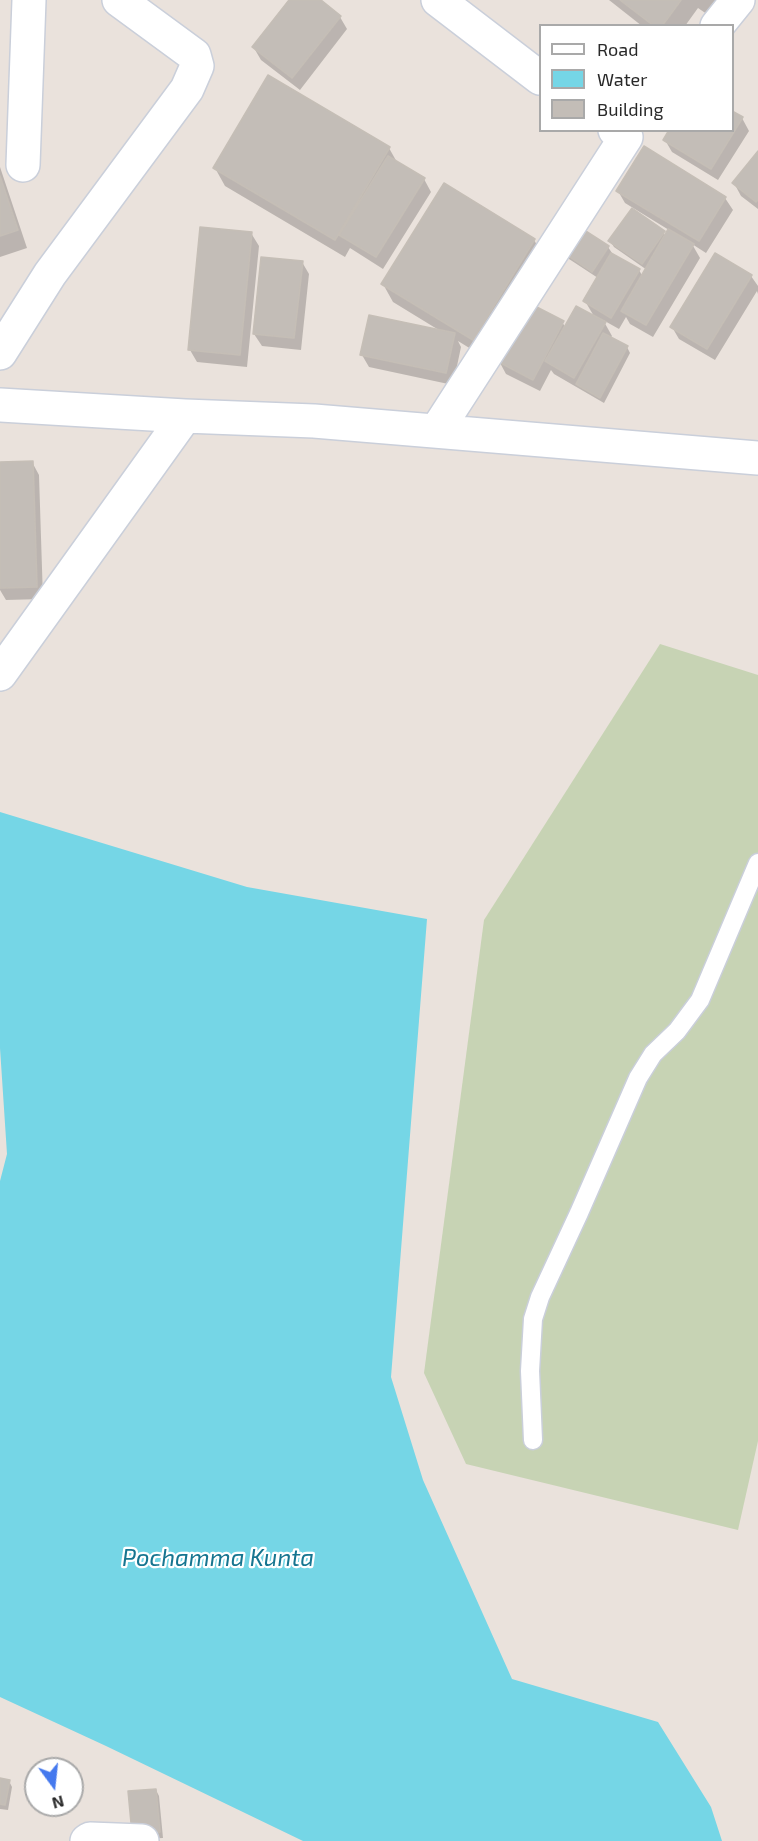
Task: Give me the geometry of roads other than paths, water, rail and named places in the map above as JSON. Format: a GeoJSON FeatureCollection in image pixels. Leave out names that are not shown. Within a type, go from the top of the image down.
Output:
{"type":"FeatureCollection","features":[{"type":"Feature","properties":{"kind":"street"},"geometry":{"type":"LineString","coordinates":[[23,165],[29,0]]}},
{"type":"Feature","properties":{"kind":"street"},"geometry":{"type":"LineString","coordinates":[[0,353],[50,274],[187,89],[196,66],[194,55],[119,0]]}},
{"type":"Feature","properties":{"kind":"street"},"geometry":{"type":"LineString","coordinates":[[438,0],[539,77]]}},
{"type":"Feature","properties":{"kind":"street"},"geometry":{"type":"LineString","coordinates":[[719,24],[738,0]]}},
{"type":"Feature","properties":{"kind":"street"},"geometry":{"type":"LineString","coordinates":[[437,430],[624,133]]}},
{"type":"Feature","properties":{"kind":"street"},"geometry":{"type":"LineString","coordinates":[[0,405],[314,421],[758,458]]}},
{"type":"Feature","properties":{"kind":"street"},"geometry":{"type":"LineString","coordinates":[[0,674],[185,416]]}},
{"type":"Feature","properties":{"kind":"street"},"geometry":{"type":"LineString","coordinates":[[87,1841],[90,1839],[142,1841]]}},
{"type":"Feature","properties":{"kind":"lane"},"geometry":{"type":"LineString","coordinates":[[533,1440],[530,1371],[533,1319],[540,1297],[638,1078],[653,1054],[677,1031],[700,1000],[758,863]]}},
{"type":"Feature","properties":{"kind":"water","name":"Pochamma Kunta"},"geometry":{"type":"Polygon","coordinates":[[[0,812],[247,887],[427,919],[391,1377],[423,1480],[512,1679],[658,1722],[711,1807],[722,1841],[303,1841],[0,1697],[0,1181],[7,1154],[0,1048],[0,812]]]}}]}
